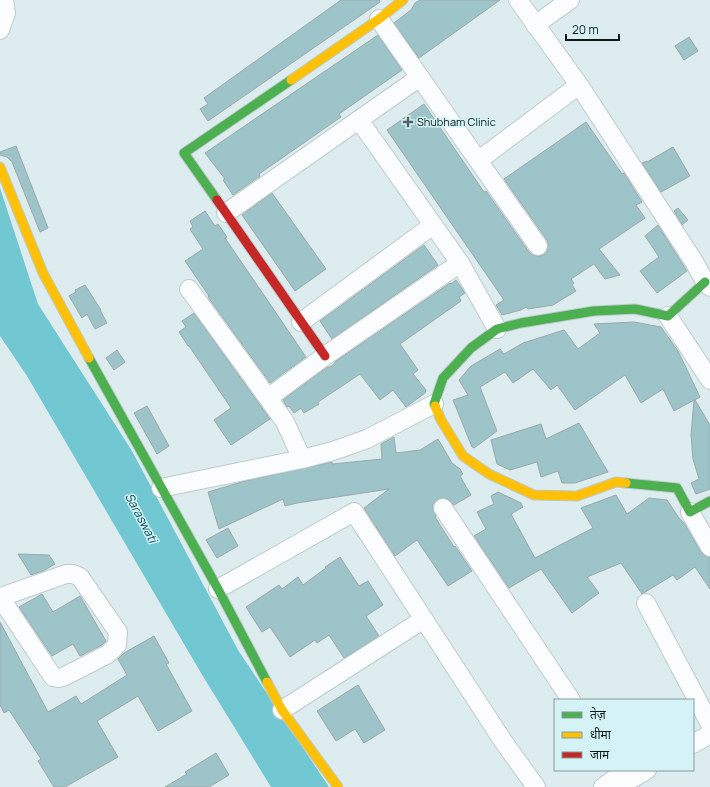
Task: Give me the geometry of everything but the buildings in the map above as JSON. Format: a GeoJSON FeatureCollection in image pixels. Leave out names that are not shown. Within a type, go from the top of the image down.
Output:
{"type":"FeatureCollection","features":[{"type":"Feature","properties":{"kind":"street"},"geometry":{"type":"LineString","coordinates":[[0,30],[6,13],[4,0]]}},
{"type":"Feature","properties":{"kind":"street"},"geometry":{"type":"LineString","coordinates":[[325,356],[184,153],[379,19],[403,0]]}},
{"type":"Feature","properties":{"kind":"street"},"geometry":{"type":"LineString","coordinates":[[518,0],[579,85],[693,260],[707,284],[668,316]]}},
{"type":"Feature","properties":{"kind":"street"},"geometry":{"type":"LineString","coordinates":[[535,25],[570,0]]}},
{"type":"Feature","properties":{"kind":"street"},"geometry":{"type":"LineString","coordinates":[[379,19],[538,246]]}},
{"type":"Feature","properties":{"kind":"street"},"geometry":{"type":"LineString","coordinates":[[226,213],[420,78]]}},
{"type":"Feature","properties":{"kind":"street"},"geometry":{"type":"LineString","coordinates":[[479,160],[579,85]]}},
{"type":"Feature","properties":{"kind":"street"},"geometry":{"type":"LineString","coordinates":[[358,120],[460,263],[497,329]]}},
{"type":"Feature","properties":{"kind":"street"},"geometry":{"type":"LineString","coordinates":[[0,167],[43,273],[83,347],[218,589],[282,710],[338,787]]}},
{"type":"Feature","properties":{"kind":"street"},"geometry":{"type":"LineString","coordinates":[[301,322],[433,225]]}},
{"type":"Feature","properties":{"kind":"street"},"geometry":{"type":"LineString","coordinates":[[268,398],[325,356],[460,263]]}},
{"type":"Feature","properties":{"kind":"street"},"geometry":{"type":"LineString","coordinates":[[189,289],[285,422],[302,459]]}},
{"type":"Feature","properties":{"kind":"street"},"geometry":{"type":"LineString","coordinates":[[710,380],[668,316],[635,309],[594,311],[521,323],[497,329],[471,348],[443,378],[434,404],[441,420],[463,456],[489,474],[534,495],[577,496],[616,482],[677,488],[710,547]]}},
{"type":"Feature","properties":{"kind":"street"},"geometry":{"type":"LineString","coordinates":[[162,488],[302,459],[333,451],[367,439],[434,404]]}},
{"type":"Feature","properties":{"kind":"street"},"geometry":{"type":"LineString","coordinates":[[690,512],[710,501]]}},
{"type":"Feature","properties":{"kind":"street"},"geometry":{"type":"LineString","coordinates":[[443,508],[570,699]]}},
{"type":"Feature","properties":{"kind":"street"},"geometry":{"type":"LineString","coordinates":[[218,589],[354,512],[503,741],[536,787]]}},
{"type":"Feature","properties":{"kind":"street"},"geometry":{"type":"LineString","coordinates":[[66,574],[73,574],[80,578],[118,632],[117,645],[108,654],[63,677],[53,677],[0,597],[66,574]]}},
{"type":"Feature","properties":{"kind":"street"},"geometry":{"type":"LineString","coordinates":[[646,603],[710,724]]}},
{"type":"Feature","properties":{"kind":"street"},"geometry":{"type":"LineString","coordinates":[[282,710],[424,619]]}},
{"type":"Feature","properties":{"kind":"street"},"geometry":{"type":"LineString","coordinates":[[694,743],[710,734]]}},
{"type":"Feature","properties":{"kind":"street"},"geometry":{"type":"LineString","coordinates":[[603,787],[644,771]]}},
{"type":"Feature","properties":{"kind":"water","name":"Saraswati"},"geometry":{"type":"Polygon","coordinates":[[[0,188],[38,304],[132,451],[238,650],[329,787],[271,787],[201,673],[27,376],[0,336],[0,188]]]}},
{"type":"Feature","properties":{"kind":"traffic: fast"},"geometry":{"type":"LineString","coordinates":[[217,200],[184,153],[291,80]]}},
{"type":"Feature","properties":{"kind":"traffic: fast"},"geometry":{"type":"LineString","coordinates":[[435,406],[434,404],[443,378],[471,348],[497,329],[521,323],[594,311],[635,309],[668,316],[705,282]]}},
{"type":"Feature","properties":{"kind":"traffic: fast"},"geometry":{"type":"LineString","coordinates":[[89,358],[218,589],[267,682]]}},
{"type":"Feature","properties":{"kind":"traffic: fast"},"geometry":{"type":"LineString","coordinates":[[626,483],[677,488],[690,512],[710,501]]}},
{"type":"Feature","properties":{"kind":"traffic: slow"},"geometry":{"type":"LineString","coordinates":[[291,80],[379,19],[403,0]]}},
{"type":"Feature","properties":{"kind":"traffic: slow"},"geometry":{"type":"LineString","coordinates":[[0,167],[43,273],[89,358]]}},
{"type":"Feature","properties":{"kind":"traffic: slow"},"geometry":{"type":"LineString","coordinates":[[435,406],[441,420],[463,456],[489,474],[534,495],[577,496],[616,482],[626,483]]}},
{"type":"Feature","properties":{"kind":"traffic: slow"},"geometry":{"type":"LineString","coordinates":[[267,682],[282,710],[338,787]]}},
{"type":"Feature","properties":{"kind":"traffic: jam"},"geometry":{"type":"LineString","coordinates":[[217,200],[325,356]]}},
{"type":"Feature","properties":{"kind":"place","name":"Shubham Clinic"},"geometry":{"type":"Point","coordinates":[408,122]}}]}
